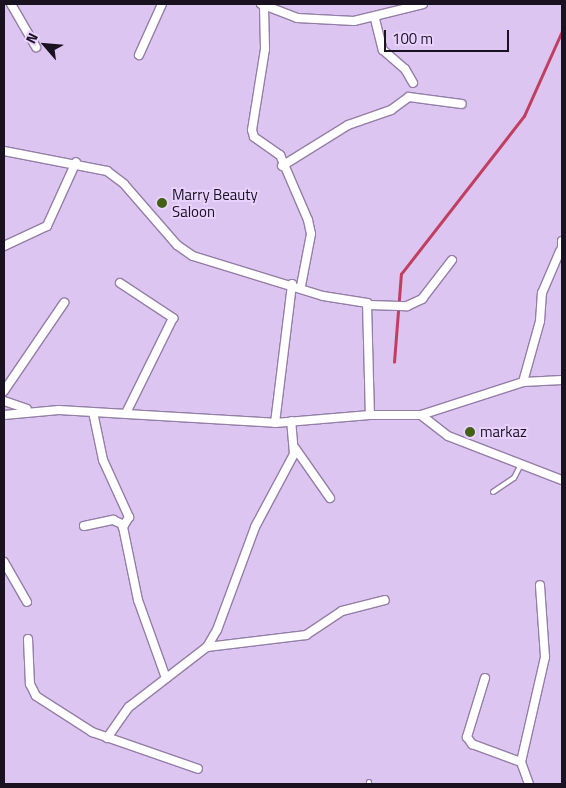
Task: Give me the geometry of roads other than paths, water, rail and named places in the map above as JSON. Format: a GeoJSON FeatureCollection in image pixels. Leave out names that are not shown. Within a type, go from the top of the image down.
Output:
{"type":"FeatureCollection","features":[{"type":"Feature","properties":{"kind":"street"},"geometry":{"type":"LineString","coordinates":[[11,4],[36,46]]}},
{"type":"Feature","properties":{"kind":"street"},"geometry":{"type":"LineString","coordinates":[[139,55],[162,4]]}},
{"type":"Feature","properties":{"kind":"street"},"geometry":{"type":"LineString","coordinates":[[301,286],[311,234],[276,150],[254,138],[252,130],[266,49],[262,5],[297,18],[375,19],[423,4]]}},
{"type":"Feature","properties":{"kind":"street"},"geometry":{"type":"LineString","coordinates":[[375,19],[383,50],[405,69],[413,83]]}},
{"type":"Feature","properties":{"kind":"street"},"geometry":{"type":"LineString","coordinates":[[282,166],[348,125],[390,110],[409,97],[462,104]]}},
{"type":"Feature","properties":{"kind":"street"},"geometry":{"type":"LineString","coordinates":[[4,151],[76,162],[115,176],[163,232],[193,256],[369,305],[407,306],[422,299],[452,260]]}},
{"type":"Feature","properties":{"kind":"street"},"geometry":{"type":"LineString","coordinates":[[4,246],[47,226],[76,162]]}},
{"type":"Feature","properties":{"kind":"street"},"geometry":{"type":"LineString","coordinates":[[523,382],[540,321],[542,293],[561,253],[562,241]]}},
{"type":"Feature","properties":{"kind":"street"},"geometry":{"type":"LineString","coordinates":[[120,283],[173,318],[126,413]]}},
{"type":"Feature","properties":{"kind":"street"},"geometry":{"type":"LineString","coordinates":[[275,424],[292,284]]}},
{"type":"Feature","properties":{"kind":"street"},"geometry":{"type":"LineString","coordinates":[[4,391],[64,303]]}},
{"type":"Feature","properties":{"kind":"street"},"geometry":{"type":"LineString","coordinates":[[369,305],[370,415]]}},
{"type":"Feature","properties":{"kind":"street"},"geometry":{"type":"LineString","coordinates":[[4,414],[29,410],[126,413],[275,424],[370,415],[421,415],[523,382],[562,380]]}},
{"type":"Feature","properties":{"kind":"street"},"geometry":{"type":"LineString","coordinates":[[4,401],[29,410]]}},
{"type":"Feature","properties":{"kind":"street"},"geometry":{"type":"LineString","coordinates":[[93,412],[103,460],[129,517],[124,525],[138,600],[166,678]]}},
{"type":"Feature","properties":{"kind":"street"},"geometry":{"type":"LineString","coordinates":[[421,415],[448,436],[562,480]]}},
{"type":"Feature","properties":{"kind":"street"},"geometry":{"type":"LineString","coordinates":[[291,422],[295,448],[330,498]]}},
{"type":"Feature","properties":{"kind":"street"},"geometry":{"type":"LineString","coordinates":[[207,647],[255,527],[295,448]]}},
{"type":"Feature","properties":{"kind":"street"},"geometry":{"type":"LineString","coordinates":[[84,526],[113,520],[124,525]]}},
{"type":"Feature","properties":{"kind":"street"},"geometry":{"type":"LineString","coordinates":[[4,562],[27,602]]}},
{"type":"Feature","properties":{"kind":"street"},"geometry":{"type":"LineString","coordinates":[[529,784],[521,762],[545,656],[540,585]]}},
{"type":"Feature","properties":{"kind":"street"},"geometry":{"type":"LineString","coordinates":[[107,738],[129,707],[207,647],[306,635],[347,609],[385,600]]}},
{"type":"Feature","properties":{"kind":"street"},"geometry":{"type":"LineString","coordinates":[[28,639],[32,691],[77,724],[107,738],[198,769]]}},
{"type":"Feature","properties":{"kind":"street"},"geometry":{"type":"LineString","coordinates":[[485,678],[467,737],[472,744],[521,762]]}},
{"type":"Feature","properties":{"kind":"lane"},"geometry":{"type":"LineString","coordinates":[[493,492],[514,478],[522,463]]}},
{"type":"Feature","properties":{"kind":"waterway"},"geometry":{"type":"LineString","coordinates":[[394,362],[401,274],[524,116],[562,31]]}},
{"type":"Feature","properties":{"kind":"place","name":"Marry Beauty Saloon"},"geometry":{"type":"Point","coordinates":[162,203]}},
{"type":"Feature","properties":{"kind":"place","name":"markaz"},"geometry":{"type":"Point","coordinates":[470,432]}}]}
